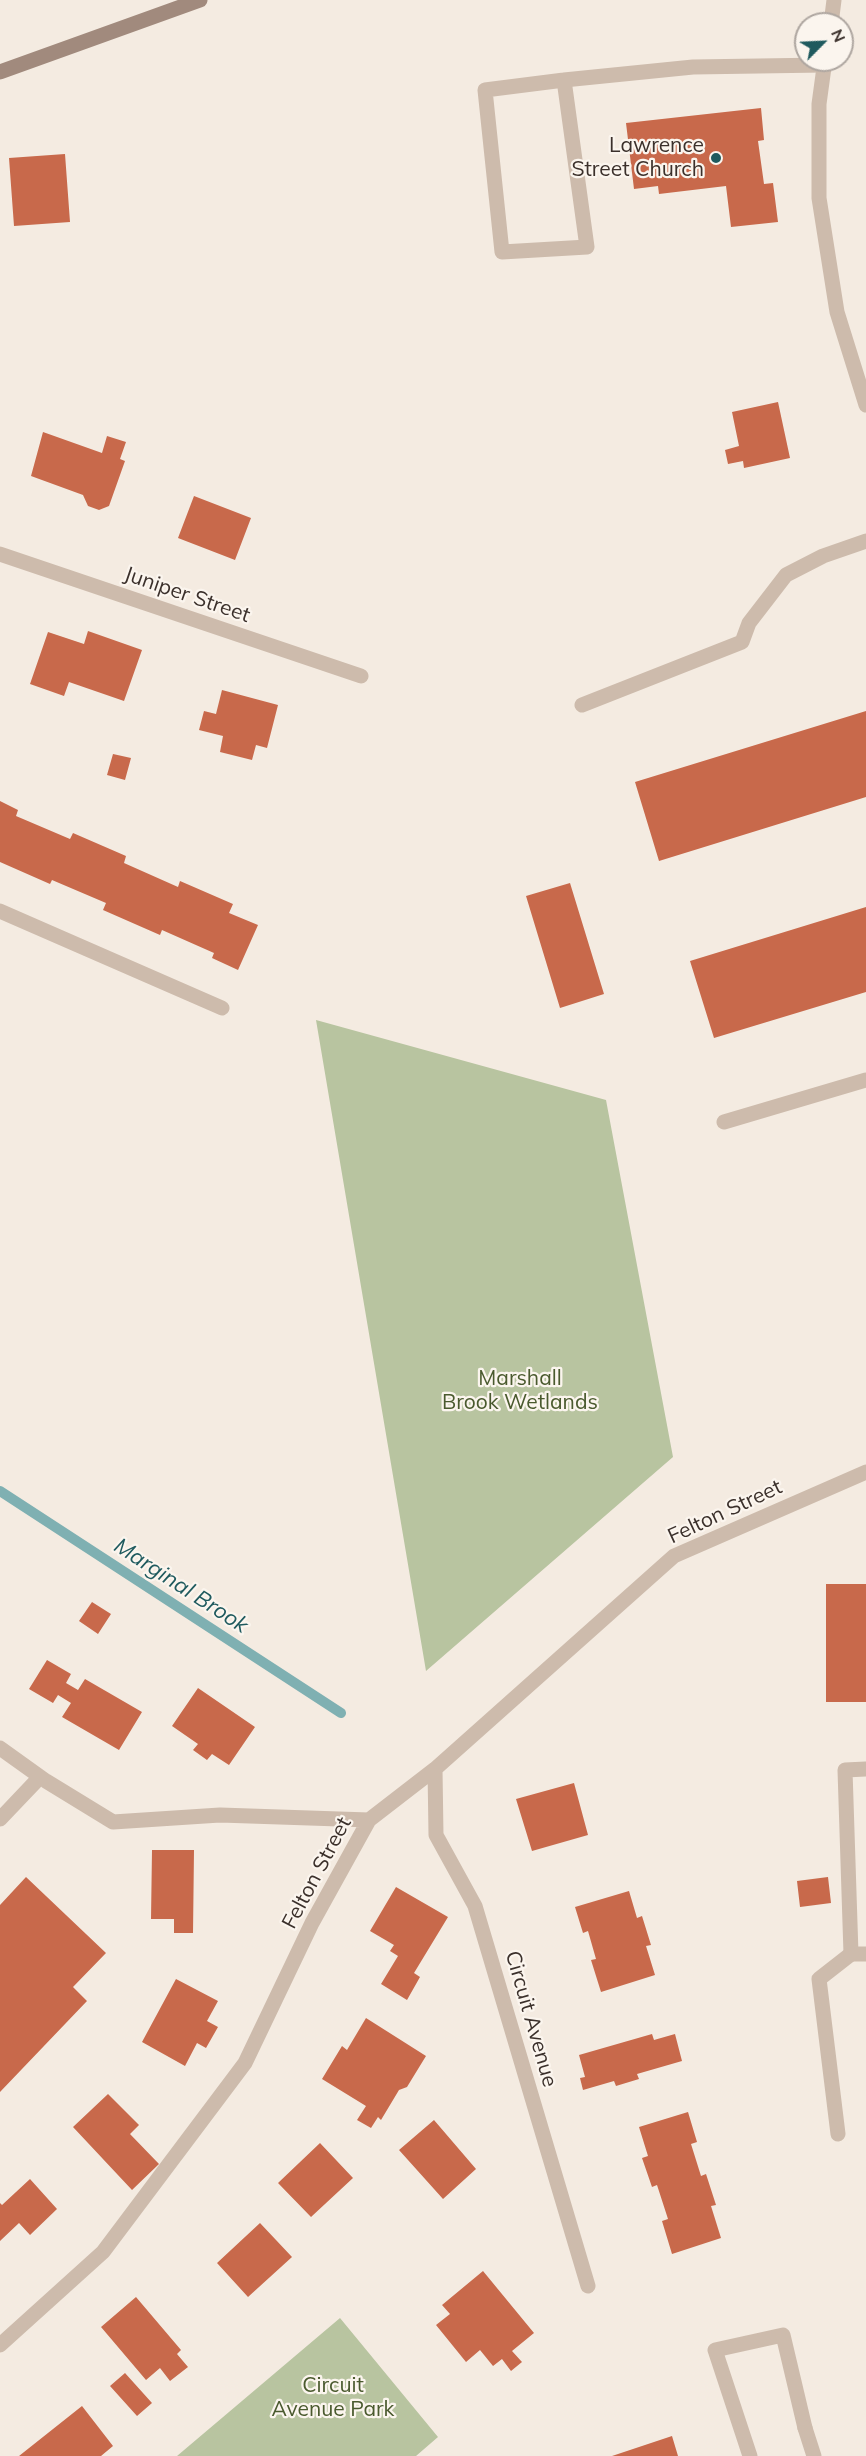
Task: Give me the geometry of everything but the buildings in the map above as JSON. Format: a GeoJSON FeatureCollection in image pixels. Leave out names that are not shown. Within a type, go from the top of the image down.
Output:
{"type":"FeatureCollection","features":[{"type":"Feature","properties":{"kind":"main road"},"geometry":{"type":"LineString","coordinates":[[0,72],[200,0]]}},
{"type":"Feature","properties":{"kind":"street"},"geometry":{"type":"LineString","coordinates":[[564,80],[587,247],[502,252],[485,90],[564,80],[693,67],[794,64]]}},
{"type":"Feature","properties":{"kind":"street"},"geometry":{"type":"LineString","coordinates":[[824,72],[819,104],[819,198],[837,312],[866,405]]}},
{"type":"Feature","properties":{"kind":"street"},"geometry":{"type":"LineString","coordinates":[[582,705],[742,642],[749,623],[786,575],[823,556],[866,541]]}},
{"type":"Feature","properties":{"kind":"street","name":"Juniper Street"},"geometry":{"type":"LineString","coordinates":[[0,554],[361,676]]}},
{"type":"Feature","properties":{"kind":"street"},"geometry":{"type":"LineString","coordinates":[[0,911],[222,1008]]}},
{"type":"Feature","properties":{"kind":"street"},"geometry":{"type":"LineString","coordinates":[[724,1122],[866,1080]]}},
{"type":"Feature","properties":{"kind":"street","name":"Felton Street"},"geometry":{"type":"LineString","coordinates":[[0,2345],[103,2252],[245,2063],[312,1923],[369,1820],[435,1769],[674,1556],[866,1472]]}},
{"type":"Feature","properties":{"kind":"street"},"geometry":{"type":"LineString","coordinates":[[0,1748],[40,1777],[113,1822],[220,1815],[369,1820]]}},
{"type":"Feature","properties":{"kind":"street","name":"Circuit Avenue"},"geometry":{"type":"LineString","coordinates":[[435,1769],[436,1835],[475,1906],[588,2286]]}},
{"type":"Feature","properties":{"kind":"street"},"geometry":{"type":"LineString","coordinates":[[838,2134],[819,1978],[858,1954],[845,1770],[866,1769]]}},
{"type":"Feature","properties":{"kind":"street"},"geometry":{"type":"LineString","coordinates":[[0,1819],[40,1777]]}},
{"type":"Feature","properties":{"kind":"street"},"geometry":{"type":"LineString","coordinates":[[750,2456],[715,2350],[783,2335],[814,2456]]}},
{"type":"Feature","properties":{"kind":"green space","name":"Marshall Brook Wetlands"},"geometry":{"type":"Polygon","coordinates":[[[316,1020],[606,1100],[673,1457],[426,1671],[316,1020]]]}},
{"type":"Feature","properties":{"kind":"green space","name":"Circuit Avenue Park"},"geometry":{"type":"Polygon","coordinates":[[[340,2318],[438,2437],[416,2456],[177,2456],[340,2318]]]}},
{"type":"Feature","properties":{"kind":"waterway","name":"Marginal Brook"},"geometry":{"type":"LineString","coordinates":[[0,1491],[341,1713]]}},
{"type":"Feature","properties":{"kind":"place","name":"Lawrence Street Church"},"geometry":{"type":"Point","coordinates":[716,158]}}]}
